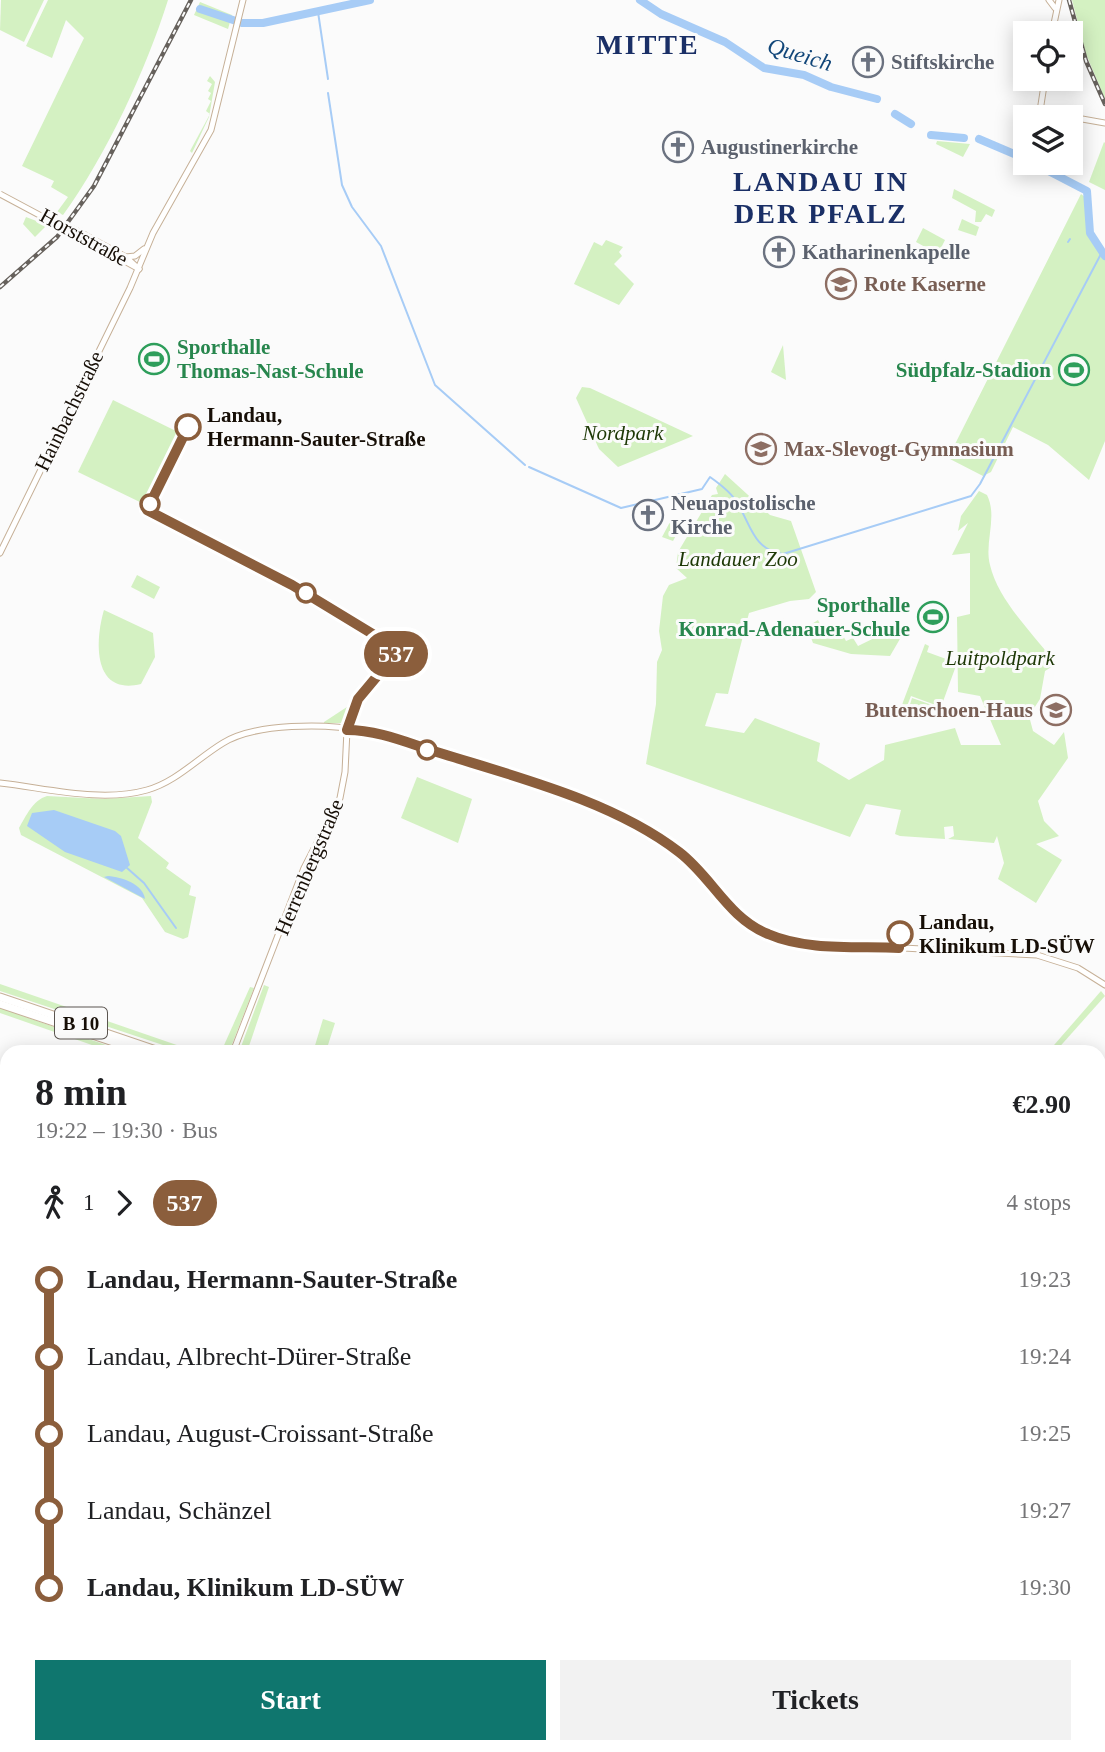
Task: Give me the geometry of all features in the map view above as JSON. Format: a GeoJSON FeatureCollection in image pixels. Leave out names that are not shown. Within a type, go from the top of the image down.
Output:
{"type":"FeatureCollection","features":[{"type":"Feature","properties":{"kind":"highway","name":"B 10"},"geometry":{"type":"LineString","coordinates":[[0,997],[141,1045]]}},
{"type":"Feature","properties":{"kind":"highway","name":"B 10"},"geometry":{"type":"LineString","coordinates":[[0,1004],[122,1045]]}},
{"type":"Feature","properties":{"kind":"street","name":"Hainbachstraße"},"geometry":{"type":"LineString","coordinates":[[0,553],[139,270],[147,246],[209,134],[243,0]]}},
{"type":"Feature","properties":{"kind":"street"},"geometry":{"type":"LineString","coordinates":[[1049,0],[1055,8]]}},
{"type":"Feature","properties":{"kind":"street"},"geometry":{"type":"LineString","coordinates":[[1053,21],[1059,0]]}},
{"type":"Feature","properties":{"kind":"street"},"geometry":{"type":"LineString","coordinates":[[1083,119],[1105,123]]}},
{"type":"Feature","properties":{"kind":"street","name":"Horststraße"},"geometry":{"type":"LineString","coordinates":[[0,192],[111,251],[139,270]]}},
{"type":"Feature","properties":{"kind":"street"},"geometry":{"type":"LineString","coordinates":[[126,257],[137,255],[147,246]]}},
{"type":"Feature","properties":{"kind":"street","name":"Horststraße"},"geometry":{"type":"LineString","coordinates":[[111,251],[126,257],[139,270]]}},
{"type":"Feature","properties":{"kind":"street"},"geometry":{"type":"LineString","coordinates":[[0,783],[101,794],[142,791],[167,782],[221,743],[241,734],[281,729],[372,733],[539,784],[600,808],[678,851],[737,914],[776,937],[807,943],[1037,955],[1066,963],[1105,985]]}},
{"type":"Feature","properties":{"kind":"street","name":"Herrenbergstraße"},"geometry":{"type":"LineString","coordinates":[[235,1045],[304,868],[341,795],[347,730]]}},
{"type":"Feature","properties":{"kind":"green space"},"geometry":{"type":"Polygon","coordinates":[[[1,0],[44,0],[24,42],[0,30],[1,0]]]}},
{"type":"Feature","properties":{"kind":"green space"},"geometry":{"type":"Polygon","coordinates":[[[48,0],[168,0],[123,112],[79,192],[63,215],[57,212],[68,197],[51,187],[54,181],[22,166],[84,38],[66,20],[52,58],[26,46],[48,0]]]}},
{"type":"Feature","properties":{"kind":"green space"},"geometry":{"type":"Polygon","coordinates":[[[1072,0],[1105,0],[1105,99],[1086,54],[1083,21],[1077,21],[1072,0]]]}},
{"type":"Feature","properties":{"kind":"green space"},"geometry":{"type":"Polygon","coordinates":[[[200,2],[232,15],[228,29],[194,15],[200,2]]]}},
{"type":"Feature","properties":{"kind":"green space"},"geometry":{"type":"Polygon","coordinates":[[[210,76],[215,82],[210,114],[206,111],[211,101],[208,99],[211,93],[208,91],[212,84],[207,81],[210,76]]]}},
{"type":"Feature","properties":{"kind":"green space"},"geometry":{"type":"Polygon","coordinates":[[[209,117],[192,153],[190,151],[209,117]]]}},
{"type":"Feature","properties":{"kind":"green space"},"geometry":{"type":"Polygon","coordinates":[[[937,141],[970,144],[963,157],[936,144],[937,141]]]}},
{"type":"Feature","properties":{"kind":"green space"},"geometry":{"type":"Polygon","coordinates":[[[1105,143],[1105,190],[1089,182],[1105,143]]]}},
{"type":"Feature","properties":{"kind":"green space"},"geometry":{"type":"Polygon","coordinates":[[[954,189],[995,210],[992,217],[986,214],[981,222],[975,222],[976,211],[952,198],[954,189]]]}},
{"type":"Feature","properties":{"kind":"green space"},"geometry":{"type":"Polygon","coordinates":[[[1081,194],[1086,198],[1088,234],[1105,259],[1105,441],[1089,480],[1048,445],[1013,427],[991,472],[983,476],[948,458],[1081,194]]]}},
{"type":"Feature","properties":{"kind":"green space"},"geometry":{"type":"Polygon","coordinates":[[[26,217],[47,225],[35,237],[23,224],[26,217]]]}},
{"type":"Feature","properties":{"kind":"green space"},"geometry":{"type":"Polygon","coordinates":[[[962,219],[979,227],[976,236],[958,230],[962,219]]]}},
{"type":"Feature","properties":{"kind":"green space"},"geometry":{"type":"Polygon","coordinates":[[[923,228],[945,240],[938,254],[916,242],[923,228]]]}},
{"type":"Feature","properties":{"kind":"green space"},"geometry":{"type":"Polygon","coordinates":[[[606,240],[623,247],[619,252],[622,256],[614,264],[634,284],[619,305],[574,284],[594,242],[602,246],[606,240]]]}},
{"type":"Feature","properties":{"kind":"green space"},"geometry":{"type":"Polygon","coordinates":[[[783,345],[786,380],[771,372],[783,345]]]}},
{"type":"Feature","properties":{"kind":"green space","name":"Nordpark"},"geometry":{"type":"Polygon","coordinates":[[[582,387],[590,388],[693,436],[618,467],[599,449],[576,398],[582,387]]]}},
{"type":"Feature","properties":{"kind":"green space"},"geometry":{"type":"Polygon","coordinates":[[[113,400],[180,433],[146,505],[78,472],[113,400]]]}},
{"type":"Feature","properties":{"kind":"green space","name":"Luitpoldpark"},"geometry":{"type":"Polygon","coordinates":[[[725,474],[770,515],[791,521],[816,592],[809,599],[790,601],[749,613],[728,694],[716,693],[705,726],[744,733],[755,718],[820,743],[817,761],[849,780],[884,760],[885,745],[955,728],[961,745],[1001,745],[980,696],[958,692],[957,617],[970,614],[970,553],[952,555],[968,523],[958,531],[961,516],[979,491],[987,495],[991,512],[989,556],[994,578],[1016,615],[1052,659],[1053,666],[1045,671],[1040,699],[1029,716],[1033,731],[1054,745],[1064,732],[1068,758],[1038,801],[1044,821],[1059,836],[1036,844],[1062,860],[1036,903],[998,879],[1004,863],[997,836],[994,843],[948,839],[954,836],[953,826],[944,827],[945,839],[900,836],[895,834],[901,810],[866,804],[850,837],[646,764],[656,704],[657,662],[662,650],[659,631],[663,596],[669,585],[687,578],[676,568],[678,552],[712,495],[718,494],[716,488],[725,474]]]}},
{"type":"Feature","properties":{"kind":"green space"},"geometry":{"type":"Polygon","coordinates":[[[685,519],[673,541],[662,537],[670,522],[685,519]]]}},
{"type":"Feature","properties":{"kind":"green space"},"geometry":{"type":"Polygon","coordinates":[[[137,575],[160,587],[154,599],[131,587],[137,575]]]}},
{"type":"Feature","properties":{"kind":"green space"},"geometry":{"type":"Polygon","coordinates":[[[104,610],[153,633],[155,657],[141,684],[125,685],[113,682],[105,674],[99,650],[104,610]]]}},
{"type":"Feature","properties":{"kind":"green space"},"geometry":{"type":"Polygon","coordinates":[[[818,620],[824,632],[831,629],[834,635],[841,632],[846,641],[853,638],[858,646],[903,624],[904,632],[890,656],[851,654],[813,643],[807,627],[818,620]]]}},
{"type":"Feature","properties":{"kind":"green space"},"geometry":{"type":"Polygon","coordinates":[[[925,644],[929,646],[927,652],[957,663],[941,707],[911,696],[905,711],[901,709],[903,702],[925,644]]]}},
{"type":"Feature","properties":{"kind":"green space"},"geometry":{"type":"Polygon","coordinates":[[[912,698],[938,707],[934,720],[908,711],[912,698]]]}},
{"type":"Feature","properties":{"kind":"green space"},"geometry":{"type":"Polygon","coordinates":[[[353,703],[344,723],[324,723],[324,722],[353,703]]]}},
{"type":"Feature","properties":{"kind":"green space"},"geometry":{"type":"Polygon","coordinates":[[[417,777],[472,799],[458,843],[401,818],[417,777]]]}},
{"type":"Feature","properties":{"kind":"green space"},"geometry":{"type":"Polygon","coordinates":[[[47,796],[103,799],[151,796],[152,802],[138,838],[169,863],[166,868],[191,886],[189,895],[196,897],[188,937],[183,939],[165,932],[142,898],[21,835],[19,828],[27,814],[38,801],[47,796]]]}},
{"type":"Feature","properties":{"kind":"green space"},"geometry":{"type":"Polygon","coordinates":[[[0,984],[177,1045],[163,1045],[0,991],[0,984]]]}},
{"type":"Feature","properties":{"kind":"green space"},"geometry":{"type":"Polygon","coordinates":[[[264,985],[269,987],[249,1045],[242,1045],[264,985]]]}},
{"type":"Feature","properties":{"kind":"green space"},"geometry":{"type":"Polygon","coordinates":[[[250,987],[254,988],[232,1045],[224,1045],[250,987]]]}},
{"type":"Feature","properties":{"kind":"green space"},"geometry":{"type":"Polygon","coordinates":[[[1101,991],[1105,996],[1061,1045],[1054,1045],[1101,991]]]}},
{"type":"Feature","properties":{"kind":"green space"},"geometry":{"type":"Polygon","coordinates":[[[0,1008],[106,1045],[92,1045],[0,1013],[0,1008]]]}},
{"type":"Feature","properties":{"kind":"green space"},"geometry":{"type":"Polygon","coordinates":[[[323,1019],[335,1023],[328,1045],[315,1045],[323,1019]]]}},
{"type":"Feature","properties":{"kind":"water"},"geometry":{"type":"Polygon","coordinates":[[[54,810],[115,831],[121,836],[130,865],[122,872],[65,852],[27,826],[32,813],[54,810]]]}},
{"type":"Feature","properties":{"kind":"water"},"geometry":{"type":"Polygon","coordinates":[[[104,877],[136,885],[145,899],[104,877]]]}},
{"type":"Feature","properties":{"kind":"waterway","name":"Queich"},"geometry":{"type":"LineString","coordinates":[[200,9],[242,23],[263,23],[370,0]]}},
{"type":"Feature","properties":{"kind":"waterway","name":"Queich"},"geometry":{"type":"LineString","coordinates":[[640,0],[661,14],[725,42],[764,68],[804,75],[831,87],[877,99]]}},
{"type":"Feature","properties":{"kind":"waterway"},"geometry":{"type":"LineString","coordinates":[[318,12],[328,79]]}},
{"type":"Feature","properties":{"kind":"waterway"},"geometry":{"type":"LineString","coordinates":[[328,93],[342,185],[352,207],[381,246],[435,385],[525,465]]}},
{"type":"Feature","properties":{"kind":"waterway","name":"Queich"},"geometry":{"type":"LineString","coordinates":[[895,114],[911,124]]}},
{"type":"Feature","properties":{"kind":"waterway","name":"Queich"},"geometry":{"type":"LineString","coordinates":[[931,135],[964,138]]}},
{"type":"Feature","properties":{"kind":"waterway","name":"Queich"},"geometry":{"type":"LineString","coordinates":[[979,139],[1013,153]]}},
{"type":"Feature","properties":{"kind":"waterway","name":"Queich"},"geometry":{"type":"LineString","coordinates":[[1056,175],[1087,191],[1090,233],[1105,256]]}},
{"type":"Feature","properties":{"kind":"waterway"},"geometry":{"type":"LineString","coordinates":[[529,467],[621,508],[702,489],[710,477],[735,500],[759,542],[773,552],[783,554],[971,496],[980,484],[1102,252]]}},
{"type":"Feature","properties":{"kind":"waterway"},"geometry":{"type":"LineString","coordinates":[[127,868],[144,883],[176,928]]}},
{"type":"Feature","properties":{"kind":"railway"},"geometry":{"type":"LineString","coordinates":[[0,287],[57,237],[94,186],[191,0]]}},
{"type":"Feature","properties":{"kind":"railway"},"geometry":{"type":"LineString","coordinates":[[1069,0],[1086,61],[1105,104]]}},
{"type":"Feature","properties":{"kind":"bus line","name":"537"},"geometry":{"type":"LineString","coordinates":[[188,427],[147,510],[292,585],[399,650],[358,699],[347,730],[361,730],[390,738],[539,784],[600,808],[673,847],[704,875],[737,914],[757,929],[776,937],[807,943],[899,948],[900,934]]}},
{"type":"Feature","properties":{"kind":"place","name":"Stiftskirche"},"geometry":{"type":"Point","coordinates":[868,62]}},
{"type":"Feature","properties":{"kind":"place","name":"Augustinerkirche"},"geometry":{"type":"Point","coordinates":[678,147]}},
{"type":"Feature","properties":{"kind":"place","name":"Katharinenkapelle"},"geometry":{"type":"Point","coordinates":[779,252]}},
{"type":"Feature","properties":{"kind":"place","name":"Rote Kaserne"},"geometry":{"type":"Point","coordinates":[841,284]}},
{"type":"Feature","properties":{"kind":"place","name":"Sporthalle Thomas-Nast-Schule"},"geometry":{"type":"Point","coordinates":[154,359]}},
{"type":"Feature","properties":{"kind":"place","name":"Südpfalz-Stadion"},"geometry":{"type":"Point","coordinates":[1074,370]}},
{"type":"Feature","properties":{"kind":"place","name":"Landau, Hermann-Sauter-Straße"},"geometry":{"type":"Point","coordinates":[188,427]}},
{"type":"Feature","properties":{"kind":"place","name":"Max-Slevogt-Gymnasium"},"geometry":{"type":"Point","coordinates":[761,449]}},
{"type":"Feature","properties":{"kind":"place","name":"Neuapostolische Kirche"},"geometry":{"type":"Point","coordinates":[648,515]}},
{"type":"Feature","properties":{"kind":"place","name":"Sporthalle Konrad-Adenauer-Schule"},"geometry":{"type":"Point","coordinates":[933,617]}},
{"type":"Feature","properties":{"kind":"place","name":"Butenschoen-Haus"},"geometry":{"type":"Point","coordinates":[1056,710]}},
{"type":"Feature","properties":{"kind":"place","name":"Landau, Klinikum LD-SÜW"},"geometry":{"type":"Point","coordinates":[900,934]}},
{"type":"Feature","properties":{"kind":"district","name":"MITTE"},"geometry":{"type":"Point","coordinates":[648,44]}},
{"type":"Feature","properties":{"kind":"district","name":"LANDAU IN DER PFALZ"},"geometry":{"type":"Point","coordinates":[821,197]}},
{"type":"Feature","properties":{"kind":"park label","name":"Landauer Zoo"},"geometry":{"type":"Point","coordinates":[738,559]}}]}
